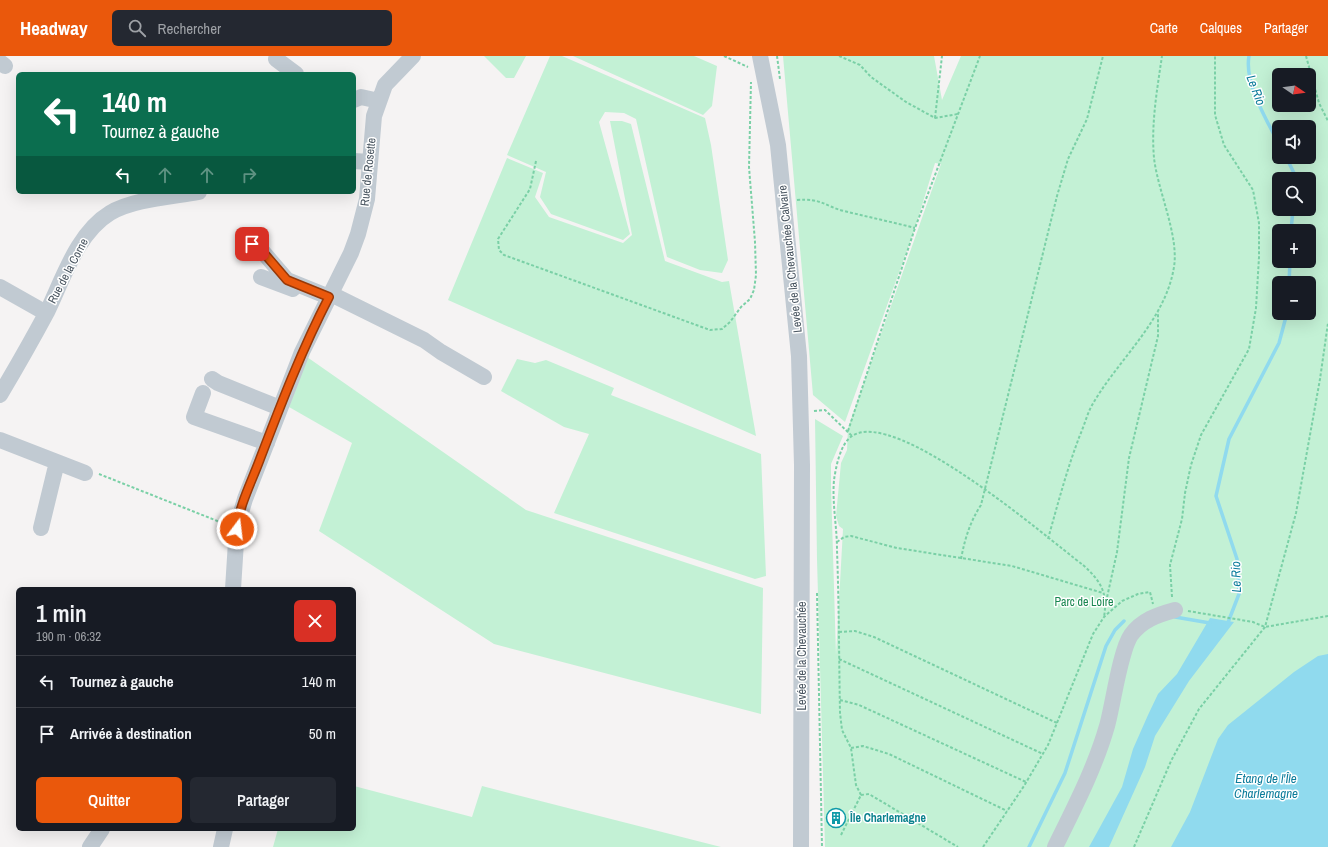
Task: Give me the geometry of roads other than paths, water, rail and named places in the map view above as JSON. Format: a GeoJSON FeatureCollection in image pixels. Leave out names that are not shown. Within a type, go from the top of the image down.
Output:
{"type":"FeatureCollection","features":[{"type":"Feature","properties":{"kind":"street","name":"Rue de Rosette"},"geometry":{"type":"LineString","coordinates":[[233,587],[237,529],[245,499],[302,352],[351,253],[360,228],[366,199],[362,162],[379,101],[385,84],[413,56]]}},
{"type":"Feature","properties":{"kind":"street"},"geometry":{"type":"LineString","coordinates":[[276,59],[293,72]]}},
{"type":"Feature","properties":{"kind":"street","name":"Levée de la Chevauchée Calvaire"},"geometry":{"type":"LineString","coordinates":[[756,62],[778,145],[785,200],[799,356],[802,465]]}},
{"type":"Feature","properties":{"kind":"street"},"geometry":{"type":"LineString","coordinates":[[356,99],[361,97],[379,101]]}},
{"type":"Feature","properties":{"kind":"street","name":"Rue de la Corne"},"geometry":{"type":"LineString","coordinates":[[0,394],[46,313],[79,247],[94,225],[110,213],[126,205],[188,194]]}},
{"type":"Feature","properties":{"kind":"street"},"geometry":{"type":"LineString","coordinates":[[252,244],[263,252],[287,280],[329,297],[424,340],[440,352],[484,377]]}},
{"type":"Feature","properties":{"kind":"street"},"geometry":{"type":"LineString","coordinates":[[261,277],[329,297]]}},
{"type":"Feature","properties":{"kind":"street"},"geometry":{"type":"LineString","coordinates":[[0,287],[46,313]]}},
{"type":"Feature","properties":{"kind":"street"},"geometry":{"type":"LineString","coordinates":[[212,379],[218,383],[280,408]]}},
{"type":"Feature","properties":{"kind":"street"},"geometry":{"type":"LineString","coordinates":[[203,393],[194,417],[267,443]]}},
{"type":"Feature","properties":{"kind":"street"},"geometry":{"type":"LineString","coordinates":[[0,441],[84,473]]}},
{"type":"Feature","properties":{"kind":"street"},"geometry":{"type":"LineString","coordinates":[[41,528],[57,462]]}},
{"type":"Feature","properties":{"kind":"street","name":"Levée de la Chevauchée"},"geometry":{"type":"LineString","coordinates":[[801,847],[802,465]]}},
{"type":"Feature","properties":{"kind":"street"},"geometry":{"type":"LineString","coordinates":[[1055,847],[1093,764],[1106,727],[1124,652],[1130,636],[1139,626],[1156,615],[1175,610]]}},
{"type":"Feature","properties":{"kind":"street"},"geometry":{"type":"LineString","coordinates":[[90,847],[101,831]]}},
{"type":"Feature","properties":{"kind":"street"},"geometry":{"type":"LineString","coordinates":[[221,847],[225,831]]}},
{"type":"Feature","properties":{"kind":"water"},"geometry":{"type":"Polygon","coordinates":[[[1210,618],[1234,622],[1189,681],[1155,736],[1145,767],[1109,847],[1089,847],[1122,787],[1133,749],[1158,694],[1177,674],[1210,618]]]}},
{"type":"Feature","properties":{"kind":"water","name":"Étang de l'Île Charlemagne"},"geometry":{"type":"Polygon","coordinates":[[[1328,654],[1328,847],[1171,847],[1190,812],[1218,739],[1228,725],[1294,672],[1318,656],[1328,654]]]}},
{"type":"Feature","properties":{"kind":"waterway","name":"Le Rio"},"geometry":{"type":"LineString","coordinates":[[1249,56],[1248,67],[1253,90],[1272,130]]}},
{"type":"Feature","properties":{"kind":"waterway","name":"Le Rio"},"geometry":{"type":"LineString","coordinates":[[1290,164],[1294,172]]}},
{"type":"Feature","properties":{"kind":"waterway","name":"Le Rio"},"geometry":{"type":"LineString","coordinates":[[1292,216],[1292,224]]}},
{"type":"Feature","properties":{"kind":"waterway","name":"Le Rio"},"geometry":{"type":"LineString","coordinates":[[1289,276],[1290,268]]}},
{"type":"Feature","properties":{"kind":"waterway","name":"Le Rio"},"geometry":{"type":"LineString","coordinates":[[1227,625],[1239,594],[1237,559],[1216,496],[1229,439],[1279,343],[1285,320]]}},
{"type":"Feature","properties":{"kind":"waterway"},"geometry":{"type":"LineString","coordinates":[[1175,617],[1210,623]]}},
{"type":"Feature","properties":{"kind":"waterway"},"geometry":{"type":"LineString","coordinates":[[1029,847],[1065,773],[1106,646],[1115,630],[1124,621]]}},
{"type":"Feature","properties":{"kind":"place","name":"Île Charlemagne"},"geometry":{"type":"Point","coordinates":[836,818]}},
{"type":"Feature","properties":{"kind":"park label","name":"Parc de Loire"},"geometry":{"type":"Point","coordinates":[1084,602]}}]}
